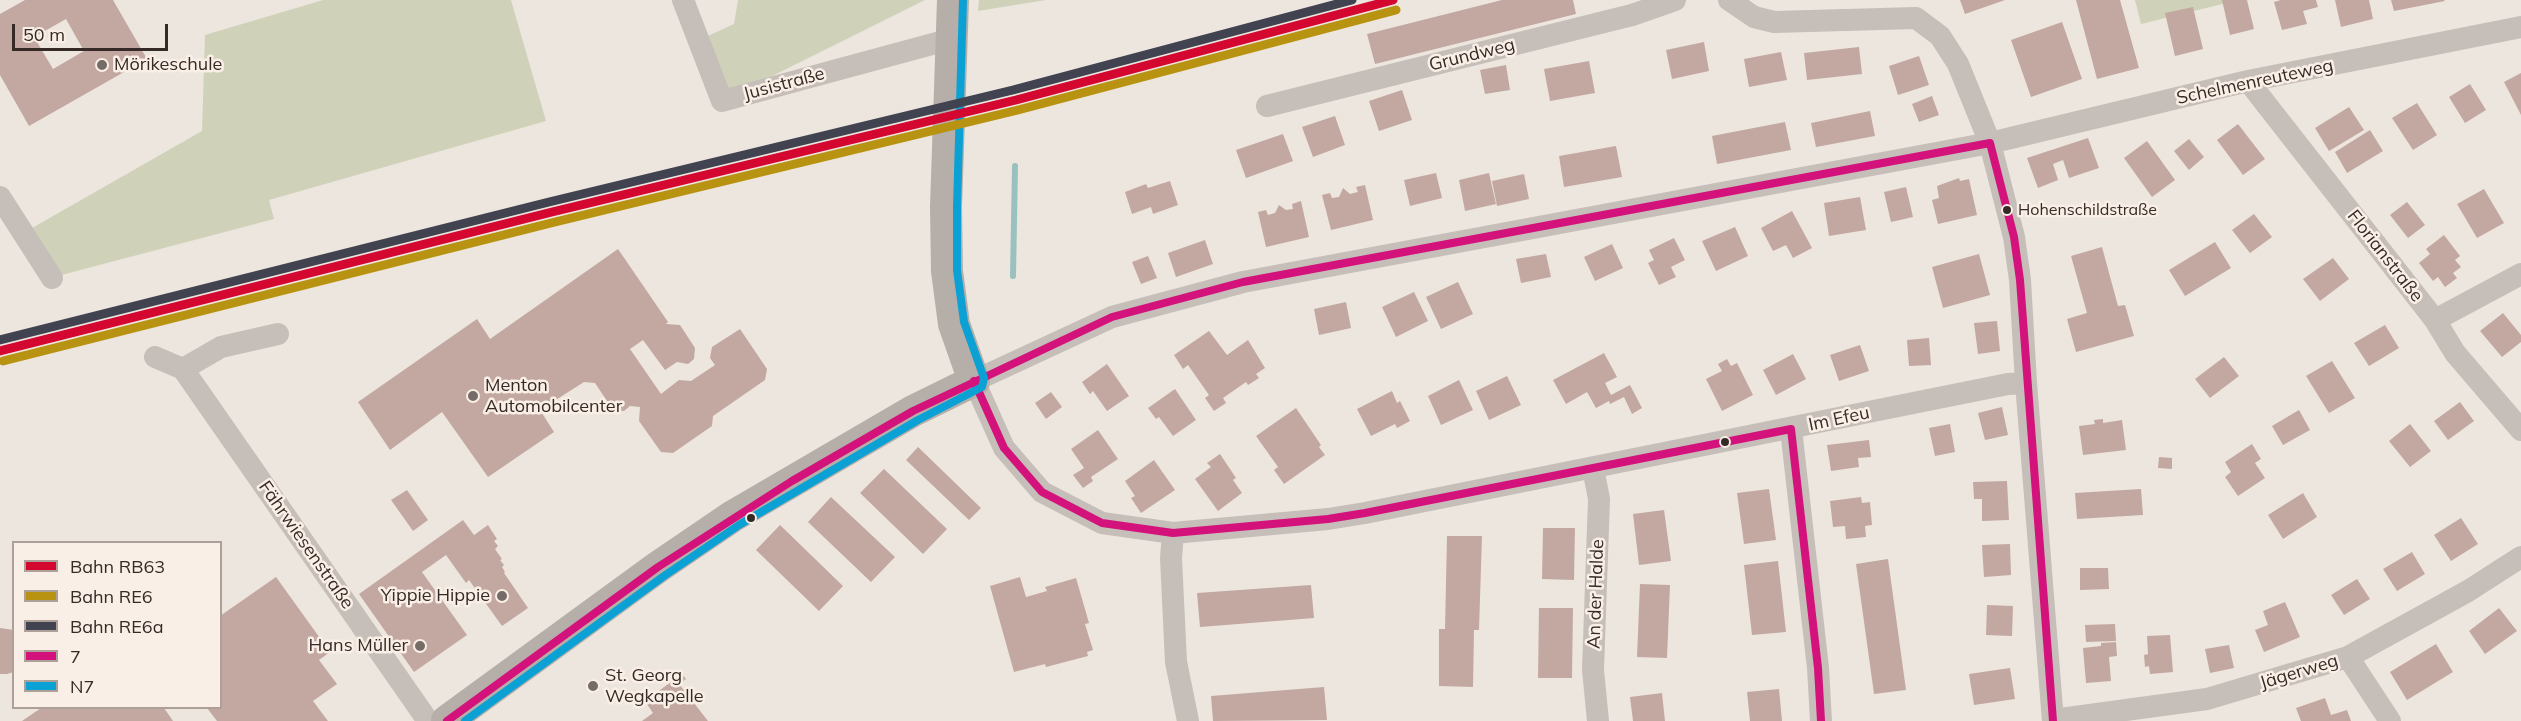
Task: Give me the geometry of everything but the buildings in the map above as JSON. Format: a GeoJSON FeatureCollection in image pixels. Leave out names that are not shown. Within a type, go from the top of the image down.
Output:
{"type":"FeatureCollection","features":[{"type":"Feature","properties":{"kind":"street","name":"Jusistraße"},"geometry":{"type":"LineString","coordinates":[[683,0],[723,101],[951,39]]}},
{"type":"Feature","properties":{"kind":"street"},"geometry":{"type":"LineString","coordinates":[[953,0],[946,207],[947,271],[954,324],[974,381]]}},
{"type":"Feature","properties":{"kind":"street","name":"Grundweg"},"geometry":{"type":"LineString","coordinates":[[1267,106],[1632,15],[1675,0]]}},
{"type":"Feature","properties":{"kind":"street"},"geometry":{"type":"LineString","coordinates":[[1729,0],[1754,17],[1774,22],[1916,18],[1940,36],[1958,64],[1990,143],[2017,258],[2053,721]]}},
{"type":"Feature","properties":{"kind":"street","name":"Schelmenreuteweg"},"geometry":{"type":"LineString","coordinates":[[1990,143],[2248,81],[2521,27]]}},
{"type":"Feature","properties":{"kind":"street","name":"Florianstraße"},"geometry":{"type":"LineString","coordinates":[[2248,81],[2435,320],[2455,353],[2521,430]]}},
{"type":"Feature","properties":{"kind":"street"},"geometry":{"type":"LineString","coordinates":[[447,721],[664,562],[733,516],[913,411],[1112,317],[1243,282],[1990,143]]}},
{"type":"Feature","properties":{"kind":"street"},"geometry":{"type":"LineString","coordinates":[[0,197],[52,278]]}},
{"type":"Feature","properties":{"kind":"street"},"geometry":{"type":"LineString","coordinates":[[2435,320],[2521,273]]}},
{"type":"Feature","properties":{"kind":"street"},"geometry":{"type":"LineString","coordinates":[[155,357],[183,369],[220,347],[278,334]]}},
{"type":"Feature","properties":{"kind":"street","name":"Fährwiesenstraße"},"geometry":{"type":"LineString","coordinates":[[183,369],[428,721]]}},
{"type":"Feature","properties":{"kind":"street","name":"Im Efeu"},"geometry":{"type":"LineString","coordinates":[[974,381],[1004,448],[1041,492],[1102,523],[1173,533],[1328,519],[1791,429],[2007,384],[2026,383]]}},
{"type":"Feature","properties":{"kind":"street"},"geometry":{"type":"LineString","coordinates":[[1791,429],[1818,668],[1821,721]]}},
{"type":"Feature","properties":{"kind":"street","name":"An der Halde"},"geometry":{"type":"LineString","coordinates":[[1593,468],[1599,499],[1593,670],[1598,721]]}},
{"type":"Feature","properties":{"kind":"street"},"geometry":{"type":"LineString","coordinates":[[1173,533],[1171,558],[1176,662],[1188,721]]}},
{"type":"Feature","properties":{"kind":"street","name":"Jägerweg"},"geometry":{"type":"LineString","coordinates":[[2053,721],[2207,699],[2348,657],[2468,591],[2521,557]]}},
{"type":"Feature","properties":{"kind":"street"},"geometry":{"type":"LineString","coordinates":[[2348,657],[2390,721]]}},
{"type":"Feature","properties":{"kind":"green space"},"geometry":{"type":"Polygon","coordinates":[[[323,0],[511,0],[546,121],[269,200],[274,219],[54,277],[25,232],[202,131],[205,35],[323,0]]]}},
{"type":"Feature","properties":{"kind":"green space"},"geometry":{"type":"Polygon","coordinates":[[[738,0],[925,0],[722,101],[699,40],[734,24],[738,0]]]}},
{"type":"Feature","properties":{"kind":"green space"},"geometry":{"type":"Polygon","coordinates":[[[979,0],[1046,0],[978,11],[979,0]]]}},
{"type":"Feature","properties":{"kind":"green space"},"geometry":{"type":"Polygon","coordinates":[[[2135,0],[2239,0],[2141,24],[2135,0]]]}},
{"type":"Feature","properties":{"kind":"waterway"},"geometry":{"type":"LineString","coordinates":[[1013,276],[1015,166]]}},
{"type":"Feature","properties":{"kind":"rail line","name":"RE6a"},"geometry":{"type":"LineString","coordinates":[[0,340],[549,202],[1013,90],[1352,0]]}},
{"type":"Feature","properties":{"kind":"rail line","name":"RB63"},"geometry":{"type":"LineString","coordinates":[[0,351],[552,212],[1016,100],[1393,0]]}},
{"type":"Feature","properties":{"kind":"rail line","name":"RE6"},"geometry":{"type":"LineString","coordinates":[[3,361],[555,222],[1018,110],[1396,10]]}},
{"type":"Feature","properties":{"kind":"transit line","name":"N7"},"geometry":{"type":"LineString","coordinates":[[465,721],[664,576],[739,525],[918,420],[982,387],[984,378],[964,322],[957,270],[963,0]]}},
{"type":"Feature","properties":{"kind":"transit line","name":"7"},"geometry":{"type":"LineString","coordinates":[[447,721],[658,567],[792,481],[913,411],[1112,317],[1243,282],[1990,143],[2014,237],[2020,280],[2053,721]]}},
{"type":"Feature","properties":{"kind":"transit line","name":"7"},"geometry":{"type":"LineString","coordinates":[[974,381],[1004,448],[1042,492],[1102,523],[1173,533],[1328,519],[1365,513],[1791,429],[1818,668],[1821,721]]}},
{"type":"Feature","properties":{"kind":"place","name":"Mörikeschule"},"geometry":{"type":"Point","coordinates":[102,65]}},
{"type":"Feature","properties":{"kind":"place","name":"Hohenschildstraße"},"geometry":{"type":"Point","coordinates":[2007,210]}},
{"type":"Feature","properties":{"kind":"place","name":"Menton Automobilcenter"},"geometry":{"type":"Point","coordinates":[473,396]}},
{"type":"Feature","properties":{"kind":"place","name":"Yippie Hippie"},"geometry":{"type":"Point","coordinates":[502,596]}},
{"type":"Feature","properties":{"kind":"place","name":"Hans Müller"},"geometry":{"type":"Point","coordinates":[420,646]}},
{"type":"Feature","properties":{"kind":"place","name":"St. Georg Wegkapelle"},"geometry":{"type":"Point","coordinates":[593,686]}}]}
